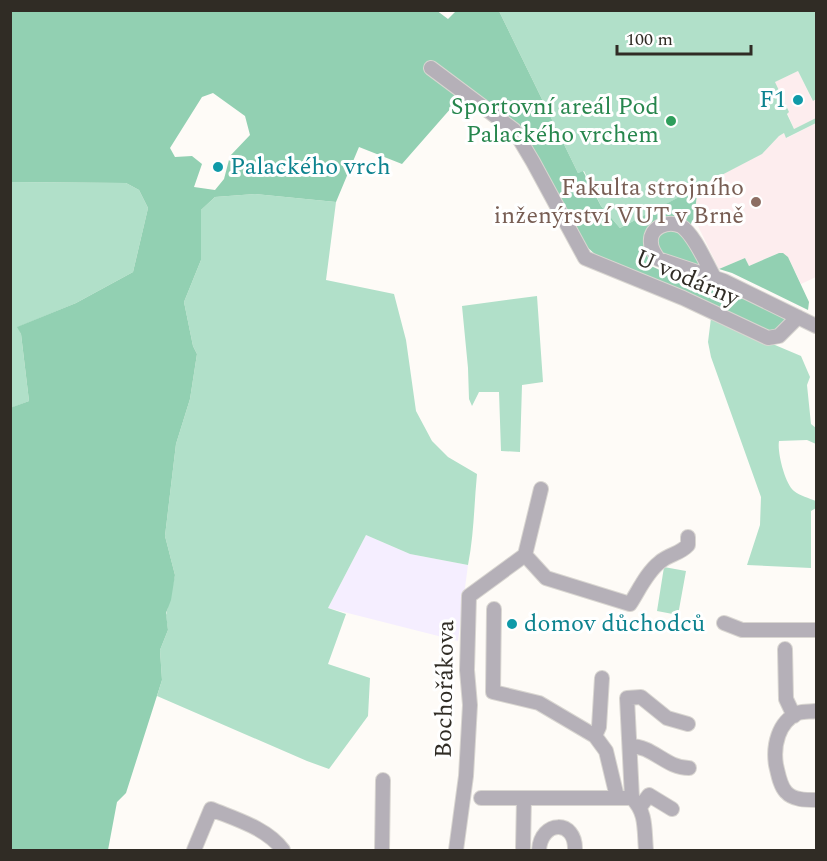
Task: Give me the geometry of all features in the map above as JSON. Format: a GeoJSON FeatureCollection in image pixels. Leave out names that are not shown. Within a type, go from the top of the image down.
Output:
{"type":"FeatureCollection","features":[{"type":"Feature","properties":{"kind":"street","name":"U vodárny"},"geometry":{"type":"LineString","coordinates":[[430,68],[514,130],[585,258],[683,298],[768,338],[779,336],[798,317]]}},
{"type":"Feature","properties":{"kind":"street","name":"U vodárny"},"geometry":{"type":"LineString","coordinates":[[714,277],[688,232],[679,225],[659,226],[652,234],[651,245],[658,259],[714,277],[816,326]]}},
{"type":"Feature","properties":{"kind":"street"},"geometry":{"type":"LineString","coordinates":[[542,489],[525,555],[546,578],[630,604],[652,570],[662,560],[681,552],[688,545],[688,537]]}},
{"type":"Feature","properties":{"kind":"street","name":"Bochořákova"},"geometry":{"type":"LineString","coordinates":[[456,850],[466,776],[470,705],[466,670],[469,596],[525,555]]}},
{"type":"Feature","properties":{"kind":"street"},"geometry":{"type":"LineString","coordinates":[[494,609],[493,692],[539,703],[595,736],[606,751],[617,797]]}},
{"type":"Feature","properties":{"kind":"street"},"geometry":{"type":"LineString","coordinates":[[724,623],[742,630],[816,630]]}},
{"type":"Feature","properties":{"kind":"street"},"geometry":{"type":"LineString","coordinates":[[785,650],[786,699],[794,716]]}},
{"type":"Feature","properties":{"kind":"street"},"geometry":{"type":"LineString","coordinates":[[595,736],[599,727],[602,678]]}},
{"type":"Feature","properties":{"kind":"street"},"geometry":{"type":"LineString","coordinates":[[646,850],[644,816],[636,803],[627,698],[641,697],[667,718],[688,724]]}},
{"type":"Feature","properties":{"kind":"street"},"geometry":{"type":"LineString","coordinates":[[816,711],[800,712],[785,724],[777,738],[774,754],[778,776],[786,792],[799,799],[816,800]]}},
{"type":"Feature","properties":{"kind":"street"},"geometry":{"type":"LineString","coordinates":[[630,746],[642,746],[680,768],[689,768]]}},
{"type":"Feature","properties":{"kind":"street"},"geometry":{"type":"LineString","coordinates":[[382,850],[383,780]]}},
{"type":"Feature","properties":{"kind":"street"},"geometry":{"type":"LineString","coordinates":[[482,798],[617,797],[636,803],[649,795],[672,808]]}},
{"type":"Feature","properties":{"kind":"street"},"geometry":{"type":"LineString","coordinates":[[524,798],[524,848]]}},
{"type":"Feature","properties":{"kind":"street"},"geometry":{"type":"LineString","coordinates":[[194,850],[211,809],[268,835],[277,842],[280,850]]}},
{"type":"Feature","properties":{"kind":"street"},"geometry":{"type":"LineString","coordinates":[[539,850],[543,834],[550,829],[565,828],[571,832],[576,842],[575,850]]}},
{"type":"Feature","properties":{"kind":"shaded area","name":"Fakulta strojního inženýrství VUT v Brně"},"geometry":{"type":"Polygon","coordinates":[[[798,71],[812,100],[816,99],[816,119],[794,129],[774,82],[798,71]]]}},
{"type":"Feature","properties":{"kind":"shaded area","name":"Fakulta strojního inženýrství VUT v Brně"},"geometry":{"type":"Polygon","coordinates":[[[816,123],[816,277],[801,284],[788,257],[779,253],[749,266],[745,258],[719,269],[694,218],[698,187],[761,154],[784,133],[787,138],[816,123]]]}},
{"type":"Feature","properties":{"kind":"shaded area"},"geometry":{"type":"Polygon","coordinates":[[[366,535],[410,554],[468,565],[458,641],[328,608],[366,535]]]}},
{"type":"Feature","properties":{"kind":"green space"},"geometry":{"type":"Polygon","coordinates":[[[436,10],[448,19],[456,11],[499,11],[578,173],[583,171],[601,206],[620,228],[698,187],[694,218],[690,226],[660,221],[649,265],[666,273],[725,291],[788,318],[772,337],[599,258],[585,245],[525,141],[504,114],[465,88],[459,99],[402,164],[359,147],[336,202],[255,194],[215,197],[201,210],[201,260],[184,302],[193,346],[197,354],[190,399],[176,444],[165,536],[175,575],[171,600],[166,613],[168,630],[160,650],[162,680],[126,793],[117,802],[108,850],[11,850],[10,408],[29,401],[21,334],[17,327],[76,303],[133,272],[148,208],[139,190],[126,183],[11,182],[11,11],[436,10]],[[213,93],[202,97],[170,148],[175,157],[192,156],[202,164],[194,187],[215,190],[224,179],[230,156],[250,135],[245,116],[213,93]]]}},
{"type":"Feature","properties":{"kind":"green space","name":"Sportovní areál Pod Palackého vrchem"},"geometry":{"type":"Polygon","coordinates":[[[499,11],[816,11],[816,99],[813,101],[798,71],[775,82],[794,129],[816,118],[816,123],[786,138],[784,133],[762,154],[620,228],[601,206],[584,171],[578,173],[499,11]]]}},
{"type":"Feature","properties":{"kind":"green space"},"geometry":{"type":"Polygon","coordinates":[[[10,182],[126,183],[139,190],[148,208],[133,272],[76,303],[18,327],[21,334],[29,401],[11,408],[10,182]]]}},
{"type":"Feature","properties":{"kind":"green space"},"geometry":{"type":"Polygon","coordinates":[[[255,194],[336,202],[326,280],[394,294],[406,340],[416,411],[432,441],[448,457],[477,474],[468,565],[410,554],[366,535],[328,608],[346,614],[328,664],[370,678],[368,716],[329,769],[157,696],[162,680],[160,650],[168,630],[166,615],[175,575],[165,536],[176,444],[190,399],[197,354],[193,346],[184,302],[201,260],[201,210],[215,197],[255,194]]]}},
{"type":"Feature","properties":{"kind":"green space"},"geometry":{"type":"Polygon","coordinates":[[[673,228],[683,234],[702,267],[667,259],[656,246],[659,234],[673,228]]]}},
{"type":"Feature","properties":{"kind":"green space"},"geometry":{"type":"Polygon","coordinates":[[[779,253],[788,257],[809,302],[808,310],[732,273],[719,269],[745,258],[749,266],[779,253]]]}},
{"type":"Feature","properties":{"kind":"green space"},"geometry":{"type":"Polygon","coordinates":[[[537,296],[543,382],[522,385],[520,452],[501,451],[499,392],[479,392],[472,406],[469,399],[462,306],[537,296]]]}},
{"type":"Feature","properties":{"kind":"green space"},"geometry":{"type":"Polygon","coordinates":[[[711,318],[801,356],[810,377],[807,385],[811,424],[816,428],[816,444],[807,440],[779,441],[779,452],[782,468],[794,491],[816,501],[816,508],[811,511],[811,568],[747,565],[760,525],[761,497],[711,357],[708,342],[711,318]]]}},
{"type":"Feature","properties":{"kind":"green space"},"geometry":{"type":"Polygon","coordinates":[[[664,567],[686,571],[678,615],[657,611],[664,567]]]}},
{"type":"Feature","properties":{"kind":"place","name":"F1"},"geometry":{"type":"Point","coordinates":[798,100]}},
{"type":"Feature","properties":{"kind":"place","name":"Sportovní areál Pod Palackého vrchem"},"geometry":{"type":"Point","coordinates":[671,121]}},
{"type":"Feature","properties":{"kind":"place","name":"Palackého vrch"},"geometry":{"type":"Point","coordinates":[218,167]}},
{"type":"Feature","properties":{"kind":"place","name":"Fakulta strojního inženýrství VUT v Brně"},"geometry":{"type":"Point","coordinates":[756,202]}},
{"type":"Feature","properties":{"kind":"place","name":"domov důchodců"},"geometry":{"type":"Point","coordinates":[512,624]}}]}
